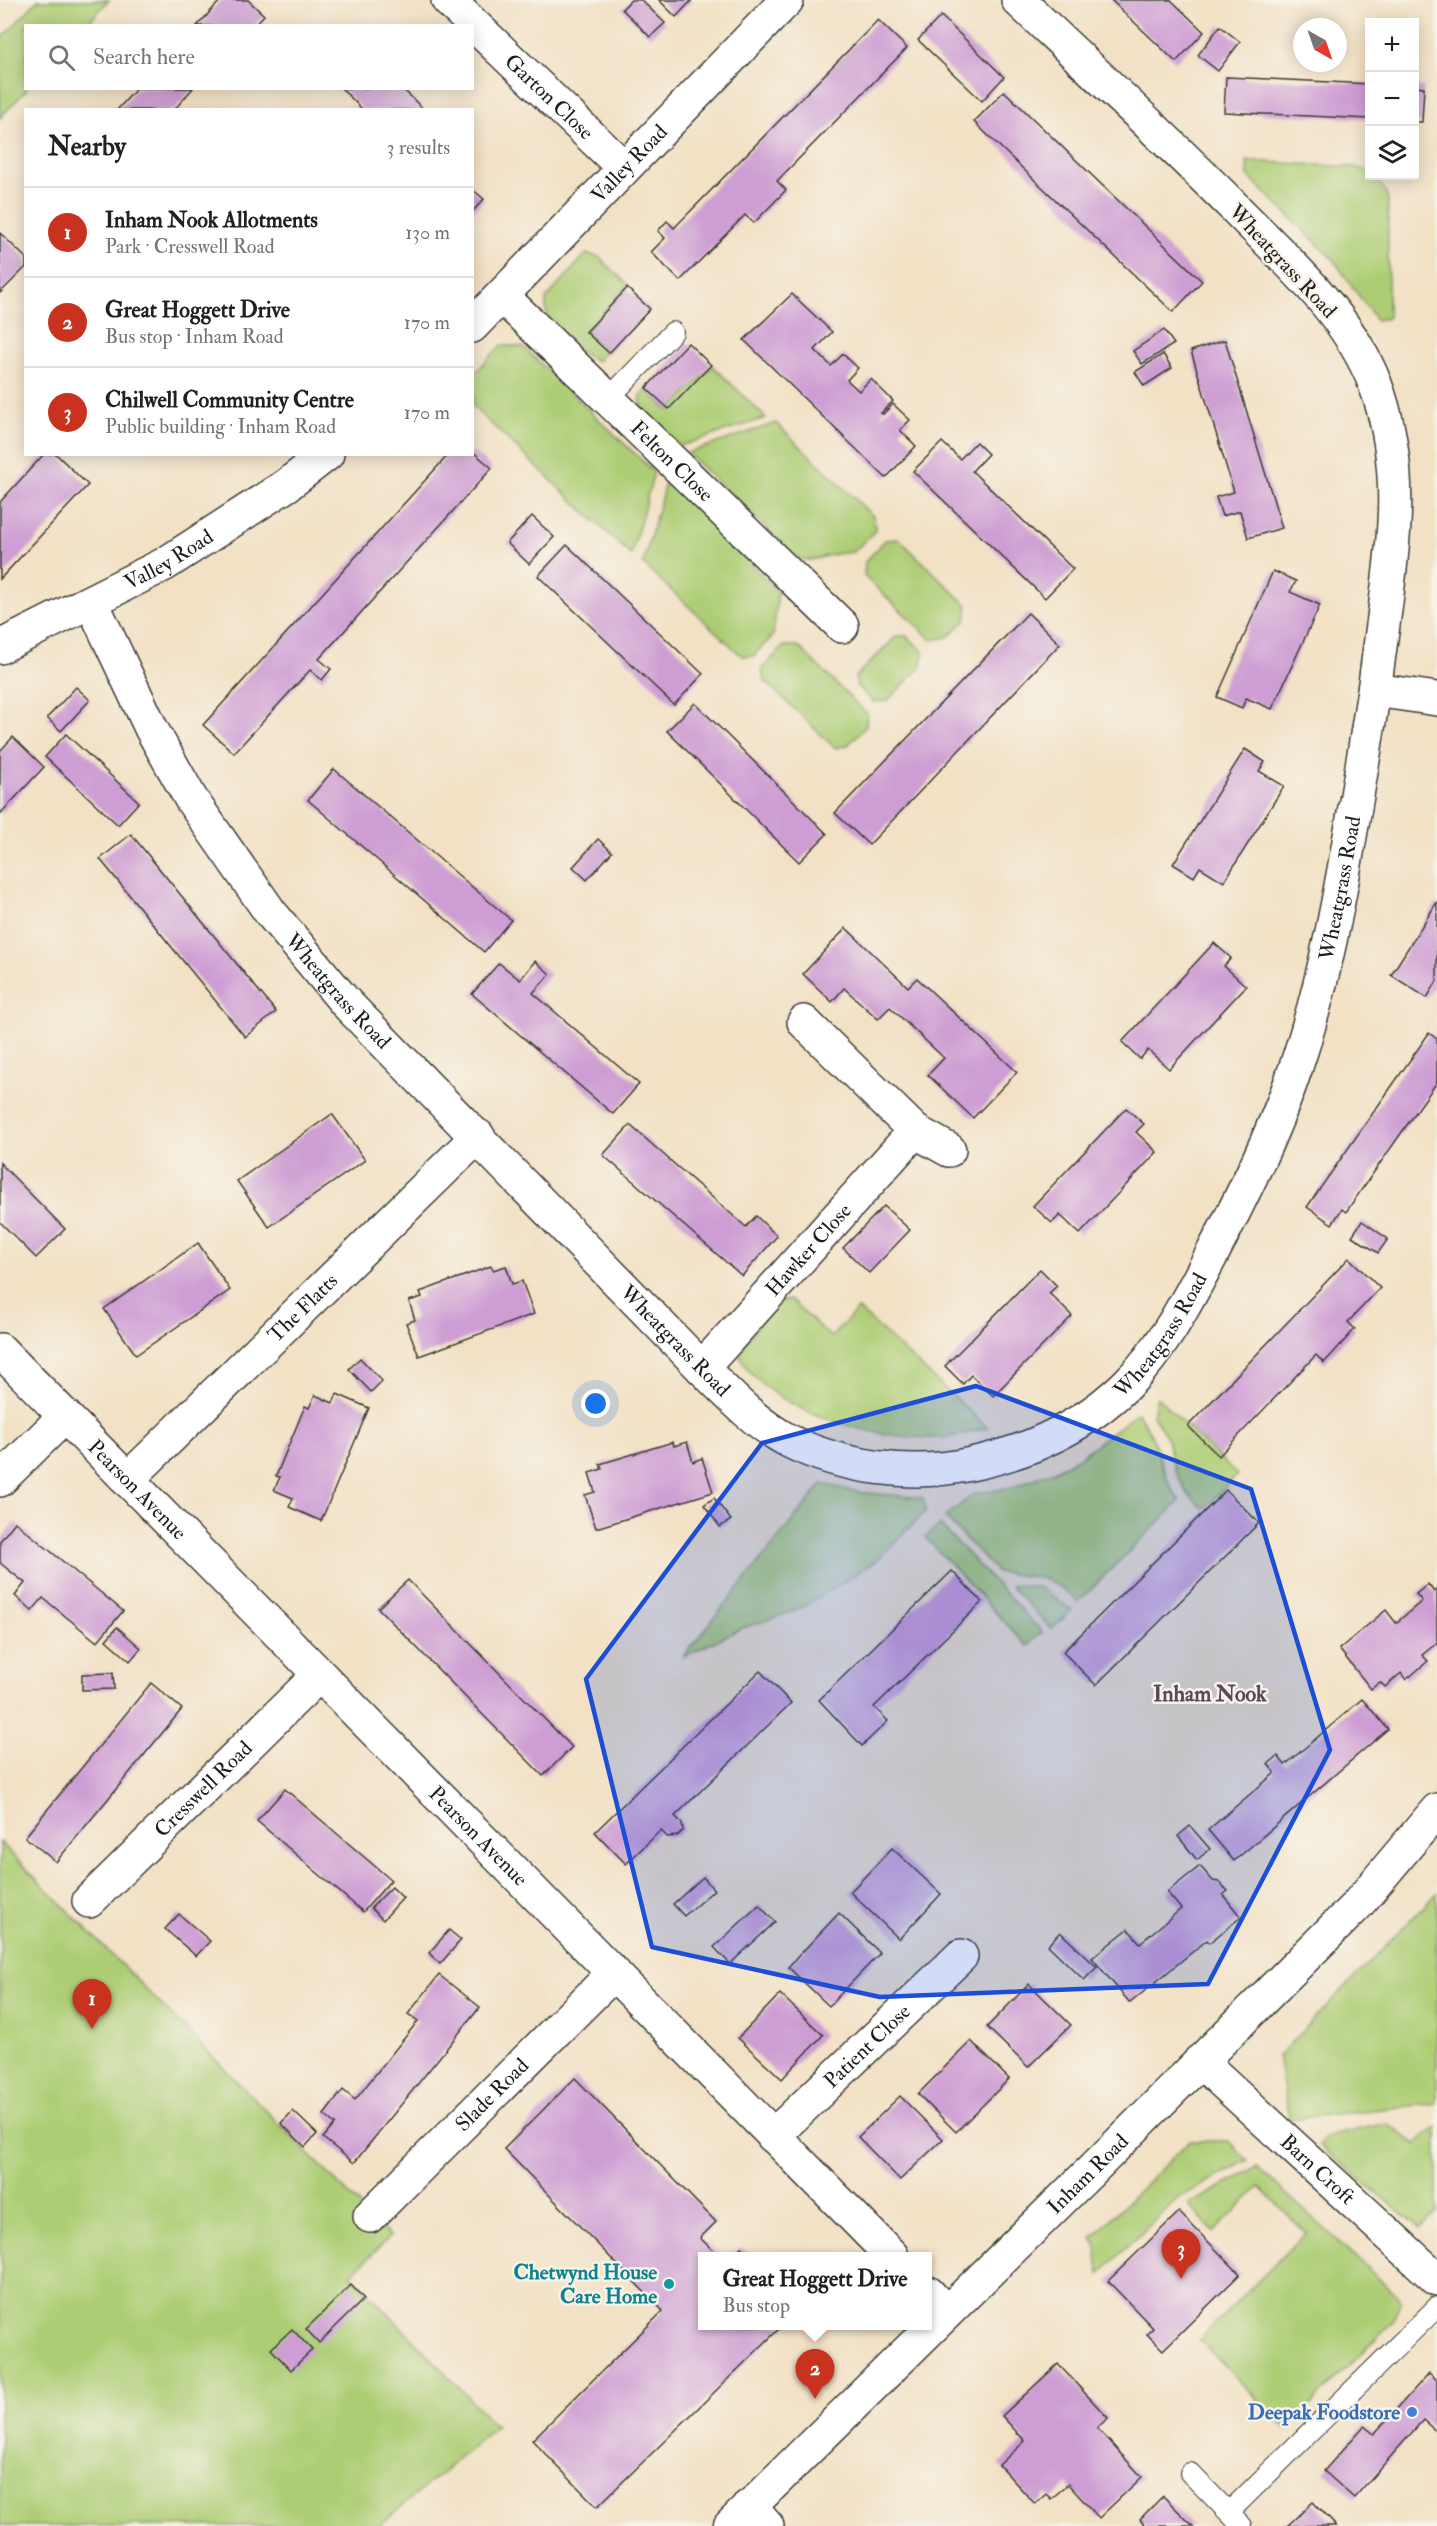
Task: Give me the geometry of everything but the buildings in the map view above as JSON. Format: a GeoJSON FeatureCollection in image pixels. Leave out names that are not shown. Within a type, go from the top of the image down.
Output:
{"type":"FeatureCollection","features":[{"type":"Feature","properties":{"kind":"street","name":"Garton Close"},"geometry":{"type":"LineString","coordinates":[[448,0],[473,24]]}},
{"type":"Feature","properties":{"kind":"street","name":"Valley Road"},"geometry":{"type":"LineString","coordinates":[[474,324],[787,0]]}},
{"type":"Feature","properties":{"kind":"street","name":"Wheatgrass Road"},"geometry":{"type":"LineString","coordinates":[[92,603],[152,730],[190,799],[270,912],[346,1003],[702,1368],[750,1413],[787,1440],[831,1458],[893,1469],[950,1468],[996,1459],[1046,1441],[1086,1417],[1123,1389],[1161,1344],[1190,1295],[1261,1157],[1289,1086],[1336,917],[1375,690],[1395,534],[1394,456],[1378,394],[1365,364],[1347,332],[1305,280],[1175,148],[1018,0]]}},
{"type":"Feature","properties":{"kind":"street","name":"Garton Close"},"geometry":{"type":"LineString","coordinates":[[474,25],[623,168]]}},
{"type":"Feature","properties":{"kind":"street","name":"Felton Close"},"geometry":{"type":"LineString","coordinates":[[502,296],[842,626]]}},
{"type":"Feature","properties":{"kind":"street","name":"Valley Road"},"geometry":{"type":"LineString","coordinates":[[0,647],[92,603],[165,564],[287,485],[324,456]]}},
{"type":"Feature","properties":{"kind":"street"},"geometry":{"type":"LineString","coordinates":[[1375,690],[1437,699]]}},
{"type":"Feature","properties":{"kind":"street"},"geometry":{"type":"LineString","coordinates":[[804,1022],[915,1131],[949,1150]]}},
{"type":"Feature","properties":{"kind":"street","name":"Hawker Close"},"geometry":{"type":"LineString","coordinates":[[702,1368],[915,1131]]}},
{"type":"Feature","properties":{"kind":"street","name":"The Flatts"},"geometry":{"type":"LineString","coordinates":[[127,1480],[478,1136]]}},
{"type":"Feature","properties":{"kind":"street","name":"Pearson Avenue"},"geometry":{"type":"LineString","coordinates":[[0,1350],[888,2252]]}},
{"type":"Feature","properties":{"kind":"street"},"geometry":{"type":"LineString","coordinates":[[0,1480],[65,1416]]}},
{"type":"Feature","properties":{"kind":"street","name":"Cresswell Road"},"geometry":{"type":"LineString","coordinates":[[89,1901],[319,1675]]}},
{"type":"Feature","properties":{"kind":"street","name":"Inham Road"},"geometry":{"type":"LineString","coordinates":[[937,2303],[1094,2168],[1357,1905],[1437,1810]]}},
{"type":"Feature","properties":{"kind":"street","name":"Patient Close"},"geometry":{"type":"LineString","coordinates":[[773,2136],[961,1956]]}},
{"type":"Feature","properties":{"kind":"street","name":"Slade Road"},"geometry":{"type":"LineString","coordinates":[[370,2216],[614,1973]]}},
{"type":"Feature","properties":{"kind":"street","name":"Barn Croft"},"geometry":{"type":"LineString","coordinates":[[1200,2061],[1437,2279]]}},
{"type":"Feature","properties":{"kind":"street","name":"Inham Road"},"geometry":{"type":"LineString","coordinates":[[749,2519],[914,2330]]}},
{"type":"Feature","properties":{"kind":"lane"},"geometry":{"type":"LineString","coordinates":[[608,399],[673,332]]}},
{"type":"Feature","properties":{"kind":"lane"},"geometry":{"type":"LineString","coordinates":[[1190,2473],[1236,2519],[1437,2307]]}},
{"type":"Feature","properties":{"kind":"highlighted area"},"geometry":{"type":"Polygon","coordinates":[[[976,1386],[1251,1489],[1330,1750],[1208,1984],[880,1997],[652,1947],[586,1679],[762,1443],[976,1386]]]}},
{"type":"Feature","properties":{"kind":"green space"},"geometry":{"type":"Polygon","coordinates":[[[38,0],[109,0],[87,24],[24,24],[24,90],[26,90],[0,118],[0,40],[38,0]]]}},
{"type":"Feature","properties":{"kind":"green space"},"geometry":{"type":"Polygon","coordinates":[[[1247,161],[1355,167],[1365,171],[1365,180],[1376,180],[1385,190],[1388,199],[1388,318],[1376,320],[1333,259],[1248,176],[1247,161]]]}},
{"type":"Feature","properties":{"kind":"green space"},"geometry":{"type":"Polygon","coordinates":[[[586,254],[599,257],[628,285],[585,332],[606,351],[597,361],[584,354],[562,336],[551,324],[546,311],[546,299],[586,254]]]}},
{"type":"Feature","properties":{"kind":"green space"},"geometry":{"type":"Polygon","coordinates":[[[501,345],[523,347],[654,472],[631,555],[474,408],[474,374],[501,345]]]}},
{"type":"Feature","properties":{"kind":"green space"},"geometry":{"type":"Polygon","coordinates":[[[713,366],[766,418],[680,446],[650,420],[641,404],[641,396],[645,389],[669,411],[713,366]]]}},
{"type":"Feature","properties":{"kind":"green space"},"geometry":{"type":"Polygon","coordinates":[[[776,423],[874,517],[875,531],[853,552],[811,560],[799,559],[687,453],[776,423]]]}},
{"type":"Feature","properties":{"kind":"green space"},"geometry":{"type":"Polygon","coordinates":[[[666,480],[778,591],[773,636],[753,656],[742,656],[643,564],[666,480]]]}},
{"type":"Feature","properties":{"kind":"green space"},"geometry":{"type":"Polygon","coordinates":[[[899,539],[967,605],[967,619],[948,637],[932,640],[864,576],[865,562],[885,540],[899,539]]]}},
{"type":"Feature","properties":{"kind":"green space"},"geometry":{"type":"Polygon","coordinates":[[[897,636],[907,636],[923,651],[922,666],[887,701],[873,702],[857,686],[855,677],[897,636]]]}},
{"type":"Feature","properties":{"kind":"green space"},"geometry":{"type":"Polygon","coordinates":[[[784,646],[798,646],[867,714],[866,726],[848,745],[835,748],[764,680],[762,669],[784,646]]]}},
{"type":"Feature","properties":{"kind":"green space"},"geometry":{"type":"Polygon","coordinates":[[[790,1300],[831,1337],[858,1309],[988,1428],[945,1438],[890,1434],[836,1422],[787,1401],[766,1387],[749,1371],[738,1351],[777,1301],[790,1300]]]}},
{"type":"Feature","properties":{"kind":"green space"},"geometry":{"type":"Polygon","coordinates":[[[1157,1397],[1237,1475],[1204,1509],[1186,1492],[1175,1470],[1166,1436],[1153,1415],[1157,1397]]]}},
{"type":"Feature","properties":{"kind":"green space"},"geometry":{"type":"Polygon","coordinates":[[[1137,1413],[1151,1435],[1168,1480],[1180,1501],[1078,1602],[1046,1579],[997,1572],[945,1517],[974,1494],[1013,1487],[1052,1472],[1081,1456],[1137,1413]]]}},
{"type":"Feature","properties":{"kind":"green space"},"geometry":{"type":"Polygon","coordinates":[[[822,1484],[857,1492],[923,1498],[926,1511],[877,1560],[831,1590],[795,1611],[742,1628],[683,1657],[822,1484]]]}},
{"type":"Feature","properties":{"kind":"green space"},"geometry":{"type":"Polygon","coordinates":[[[940,1525],[1042,1632],[1027,1646],[925,1537],[940,1525]]]}},
{"type":"Feature","properties":{"kind":"green space"},"geometry":{"type":"Polygon","coordinates":[[[1010,1586],[1040,1588],[1072,1610],[1052,1629],[1010,1586]]]}},
{"type":"Feature","properties":{"kind":"green space"},"geometry":{"type":"Polygon","coordinates":[[[0,1842],[390,2236],[351,2275],[496,2426],[379,2526],[0,2526],[0,1842]]]}},
{"type":"Feature","properties":{"kind":"green space"},"geometry":{"type":"Polygon","coordinates":[[[1437,1893],[1437,2103],[1289,2119],[1278,2056],[1437,1893]]]}},
{"type":"Feature","properties":{"kind":"green space"},"geometry":{"type":"Polygon","coordinates":[[[1387,2123],[1415,2144],[1437,2127],[1437,2212],[1421,2228],[1319,2146],[1326,2137],[1387,2123]]]}},
{"type":"Feature","properties":{"kind":"green space"},"geometry":{"type":"Polygon","coordinates":[[[1189,2141],[1228,2141],[1248,2160],[1177,2199],[1099,2274],[1096,2243],[1092,2238],[1189,2141]]]}},
{"type":"Feature","properties":{"kind":"green space"},"geometry":{"type":"Polygon","coordinates":[[[1257,2167],[1401,2299],[1393,2321],[1287,2429],[1199,2340],[1306,2233],[1260,2187],[1214,2232],[1188,2205],[1257,2167]]]}},
{"type":"Feature","properties":{"kind":"place","name":"Inham Nook Allotments"},"geometry":{"type":"Point","coordinates":[92,2029]}},
{"type":"Feature","properties":{"kind":"place","name":"Chilwell Community Centre"},"geometry":{"type":"Point","coordinates":[1181,2279]}},
{"type":"Feature","properties":{"kind":"place","name":"Chetwynd House Care Home"},"geometry":{"type":"Point","coordinates":[669,2284]}},
{"type":"Feature","properties":{"kind":"place","name":"Great Hoggett Drive"},"geometry":{"type":"Point","coordinates":[815,2399]}},
{"type":"Feature","properties":{"kind":"place","name":"Deepak Foodstore"},"geometry":{"type":"Point","coordinates":[1412,2412]}},
{"type":"Feature","properties":{"kind":"district","name":"Inham Nook"},"geometry":{"type":"Point","coordinates":[1210,1693]}}]}
